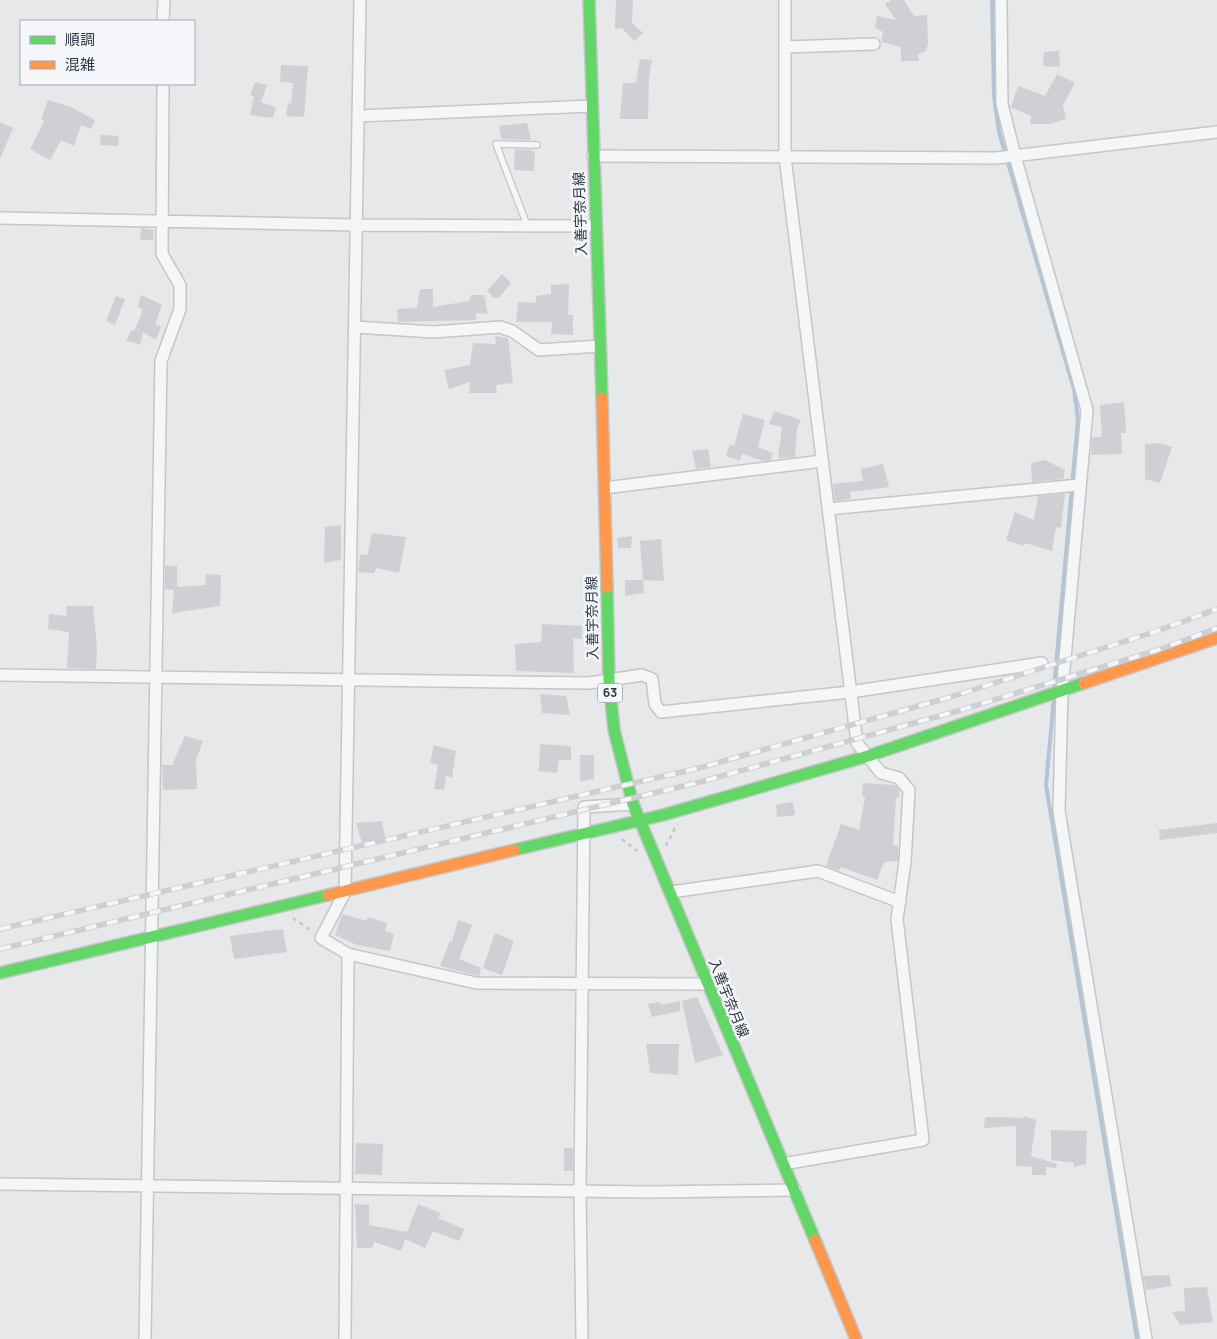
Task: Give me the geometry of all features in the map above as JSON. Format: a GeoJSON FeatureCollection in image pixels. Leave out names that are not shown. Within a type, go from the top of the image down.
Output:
{"type":"FeatureCollection","features":[{"type":"Feature","properties":{"kind":"main road","name":"入善宇奈月線"},"geometry":{"type":"LineString","coordinates":[[589,0],[609,680],[614,730],[633,804],[856,1339]]}},
{"type":"Feature","properties":{"kind":"main road"},"geometry":{"type":"LineString","coordinates":[[0,973],[344,892],[585,832],[641,821],[868,756],[1062,692],[1217,638]]}},
{"type":"Feature","properties":{"kind":"street"},"geometry":{"type":"LineString","coordinates":[[163,20],[164,0]]}},
{"type":"Feature","properties":{"kind":"street"},"geometry":{"type":"LineString","coordinates":[[360,0],[359,116],[355,225],[350,678],[344,892],[321,938],[348,954],[476,983],[707,984]]}},
{"type":"Feature","properties":{"kind":"street"},"geometry":{"type":"LineString","coordinates":[[783,1164],[923,1140],[897,919],[905,862],[909,790],[899,778],[881,773],[857,743],[785,157],[785,0]]}},
{"type":"Feature","properties":{"kind":"street"},"geometry":{"type":"LineString","coordinates":[[1001,0],[1002,104],[1087,410],[1062,692],[1060,811],[1146,1339]]}},
{"type":"Feature","properties":{"kind":"street"},"geometry":{"type":"LineString","coordinates":[[785,48],[874,44]]}},
{"type":"Feature","properties":{"kind":"street"},"geometry":{"type":"LineString","coordinates":[[145,1339],[154,676],[161,361],[180,309],[180,285],[162,254],[163,85]]}},
{"type":"Feature","properties":{"kind":"street"},"geometry":{"type":"LineString","coordinates":[[359,116],[592,106]]}},
{"type":"Feature","properties":{"kind":"street"},"geometry":{"type":"LineString","coordinates":[[593,156],[996,158],[1217,132]]}},
{"type":"Feature","properties":{"kind":"street"},"geometry":{"type":"LineString","coordinates":[[0,218],[355,225],[596,226]]}},
{"type":"Feature","properties":{"kind":"street"},"geometry":{"type":"LineString","coordinates":[[355,327],[434,332],[500,326],[512,330],[539,350],[600,346]]}},
{"type":"Feature","properties":{"kind":"street"},"geometry":{"type":"LineString","coordinates":[[604,488],[822,461]]}},
{"type":"Feature","properties":{"kind":"street"},"geometry":{"type":"LineString","coordinates":[[828,510],[1079,484]]}},
{"type":"Feature","properties":{"kind":"street"},"geometry":{"type":"LineString","coordinates":[[0,675],[350,678],[589,683],[642,674],[652,679],[655,704],[661,712],[850,692],[1042,663]]}},
{"type":"Feature","properties":{"kind":"street"},"geometry":{"type":"LineString","coordinates":[[582,1339],[580,1191],[584,807],[633,804]]}},
{"type":"Feature","properties":{"kind":"street"},"geometry":{"type":"LineString","coordinates":[[671,892],[818,871],[900,902]]}},
{"type":"Feature","properties":{"kind":"street"},"geometry":{"type":"LineString","coordinates":[[345,1339],[348,954]]}},
{"type":"Feature","properties":{"kind":"street"},"geometry":{"type":"LineString","coordinates":[[0,1184],[580,1191],[795,1190]]}},
{"type":"Feature","properties":{"kind":"lane"},"geometry":{"type":"LineString","coordinates":[[527,225],[496,144],[537,145]]}},
{"type":"Feature","properties":{"kind":"building"},"geometry":{"type":"Polygon","coordinates":[[[616,0],[633,0],[632,23],[643,33],[634,41],[622,28],[615,29],[616,0]]]}},
{"type":"Feature","properties":{"kind":"building"},"geometry":{"type":"Polygon","coordinates":[[[891,0],[904,0],[914,16],[927,15],[928,44],[926,51],[918,54],[919,61],[901,61],[901,47],[881,42],[883,32],[875,28],[877,16],[896,20],[885,4],[891,0]]]}},
{"type":"Feature","properties":{"kind":"building"},"geometry":{"type":"Polygon","coordinates":[[[1059,51],[1060,67],[1043,66],[1044,52],[1059,51]]]}},
{"type":"Feature","properties":{"kind":"building"},"geometry":{"type":"Polygon","coordinates":[[[640,59],[652,60],[649,78],[648,119],[620,119],[623,83],[636,83],[640,59]]]}},
{"type":"Feature","properties":{"kind":"building"},"geometry":{"type":"Polygon","coordinates":[[[281,65],[308,66],[304,117],[286,116],[288,103],[291,104],[293,83],[280,82],[281,65]]]}},
{"type":"Feature","properties":{"kind":"building"},"geometry":{"type":"Polygon","coordinates":[[[1057,74],[1075,83],[1063,105],[1066,119],[1050,124],[1030,124],[1031,116],[1011,107],[1018,86],[1045,96],[1057,74]]]}},
{"type":"Feature","properties":{"kind":"building"},"geometry":{"type":"Polygon","coordinates":[[[255,82],[267,85],[261,102],[276,107],[273,118],[250,115],[254,96],[250,95],[255,82]]]}},
{"type":"Feature","properties":{"kind":"building"},"geometry":{"type":"Polygon","coordinates":[[[48,100],[71,107],[95,120],[91,129],[81,125],[74,146],[61,140],[50,160],[30,149],[44,121],[41,119],[48,100]]]}},
{"type":"Feature","properties":{"kind":"building"},"geometry":{"type":"Polygon","coordinates":[[[0,122],[13,128],[0,159],[0,122]]]}},
{"type":"Feature","properties":{"kind":"building"},"geometry":{"type":"Polygon","coordinates":[[[527,123],[531,140],[501,139],[499,126],[527,123]]]}},
{"type":"Feature","properties":{"kind":"building"},"geometry":{"type":"Polygon","coordinates":[[[101,135],[119,136],[118,146],[100,145],[101,135]]]}},
{"type":"Feature","properties":{"kind":"building"},"geometry":{"type":"Polygon","coordinates":[[[515,149],[532,150],[535,153],[534,171],[514,170],[515,149]]]}},
{"type":"Feature","properties":{"kind":"building"},"geometry":{"type":"Polygon","coordinates":[[[141,228],[154,230],[153,240],[140,240],[141,228]]]}},
{"type":"Feature","properties":{"kind":"building"},"geometry":{"type":"Polygon","coordinates":[[[502,274],[511,283],[499,298],[494,298],[487,291],[502,274]]]}},
{"type":"Feature","properties":{"kind":"building"},"geometry":{"type":"Polygon","coordinates":[[[569,284],[568,315],[573,315],[573,335],[551,334],[552,322],[516,322],[518,302],[536,303],[536,296],[551,294],[551,285],[569,284]]]}},
{"type":"Feature","properties":{"kind":"building"},"geometry":{"type":"Polygon","coordinates":[[[420,289],[433,289],[433,307],[469,301],[471,295],[484,295],[488,314],[476,313],[476,320],[398,322],[397,309],[417,308],[420,289]]]}},
{"type":"Feature","properties":{"kind":"building"},"geometry":{"type":"Polygon","coordinates":[[[141,295],[162,305],[155,324],[161,327],[156,340],[143,332],[140,345],[126,340],[132,330],[134,331],[143,310],[138,307],[141,295]]]}},
{"type":"Feature","properties":{"kind":"building"},"geometry":{"type":"Polygon","coordinates":[[[116,296],[125,299],[115,325],[106,321],[116,296]]]}},
{"type":"Feature","properties":{"kind":"building"},"geometry":{"type":"Polygon","coordinates":[[[495,336],[508,338],[513,383],[496,385],[497,393],[469,393],[470,382],[449,389],[444,370],[470,365],[473,343],[496,344],[495,336]]]}},
{"type":"Feature","properties":{"kind":"building"},"geometry":{"type":"Polygon","coordinates":[[[1124,402],[1126,433],[1121,433],[1122,454],[1091,455],[1092,437],[1102,437],[1100,405],[1124,402]]]}},
{"type":"Feature","properties":{"kind":"building"},"geometry":{"type":"Polygon","coordinates":[[[774,411],[801,420],[797,428],[795,457],[778,458],[782,427],[769,424],[774,411]]]}},
{"type":"Feature","properties":{"kind":"building"},"geometry":{"type":"Polygon","coordinates":[[[743,414],[765,420],[758,447],[773,453],[771,460],[764,461],[742,454],[740,461],[726,456],[730,444],[734,446],[743,414]]]}},
{"type":"Feature","properties":{"kind":"building"},"geometry":{"type":"Polygon","coordinates":[[[1159,443],[1172,447],[1160,483],[1145,479],[1145,444],[1159,443]]]}},
{"type":"Feature","properties":{"kind":"building"},"geometry":{"type":"Polygon","coordinates":[[[708,449],[711,467],[696,469],[692,451],[708,449]]]}},
{"type":"Feature","properties":{"kind":"building"},"geometry":{"type":"Polygon","coordinates":[[[1045,460],[1065,470],[1063,479],[1032,482],[1031,463],[1045,460]]]}},
{"type":"Feature","properties":{"kind":"building"},"geometry":{"type":"Polygon","coordinates":[[[883,464],[889,487],[850,492],[851,499],[835,501],[833,484],[863,481],[861,469],[883,464]]]}},
{"type":"Feature","properties":{"kind":"building"},"geometry":{"type":"Polygon","coordinates":[[[1065,494],[1061,528],[1056,527],[1052,551],[1025,543],[1023,546],[1006,540],[1015,512],[1034,520],[1038,496],[1065,494]]]}},
{"type":"Feature","properties":{"kind":"building"},"geometry":{"type":"Polygon","coordinates":[[[341,525],[341,560],[324,563],[325,527],[341,525]]]}},
{"type":"Feature","properties":{"kind":"building"},"geometry":{"type":"Polygon","coordinates":[[[372,533],[406,537],[399,573],[376,568],[374,573],[358,572],[360,555],[368,554],[372,533]]]}},
{"type":"Feature","properties":{"kind":"building"},"geometry":{"type":"Polygon","coordinates":[[[632,536],[631,548],[618,548],[617,538],[632,536]]]}},
{"type":"Feature","properties":{"kind":"building"},"geometry":{"type":"Polygon","coordinates":[[[661,539],[664,581],[643,580],[640,541],[661,539]]]}},
{"type":"Feature","properties":{"kind":"building"},"geometry":{"type":"Polygon","coordinates":[[[165,566],[177,566],[177,587],[205,585],[206,574],[221,575],[220,606],[172,613],[174,590],[165,589],[165,566]]]}},
{"type":"Feature","properties":{"kind":"building"},"geometry":{"type":"Polygon","coordinates":[[[625,580],[643,580],[644,593],[625,596],[625,580]]]}},
{"type":"Feature","properties":{"kind":"building"},"geometry":{"type":"Polygon","coordinates":[[[67,606],[93,606],[97,648],[96,669],[67,668],[69,632],[48,629],[49,614],[66,616],[67,606]]]}},
{"type":"Feature","properties":{"kind":"building"},"geometry":{"type":"Polygon","coordinates":[[[542,624],[582,626],[582,639],[573,638],[574,673],[516,671],[515,644],[541,642],[542,624]]]}},
{"type":"Feature","properties":{"kind":"building"},"geometry":{"type":"Polygon","coordinates":[[[540,694],[566,696],[570,715],[542,713],[540,694]]]}},
{"type":"Feature","properties":{"kind":"building"},"geometry":{"type":"Polygon","coordinates":[[[185,736],[203,741],[196,760],[197,789],[163,790],[162,765],[172,765],[185,736]]]}},
{"type":"Feature","properties":{"kind":"building"},"geometry":{"type":"Polygon","coordinates":[[[540,744],[571,746],[571,760],[559,760],[557,773],[539,771],[540,744]]]}},
{"type":"Feature","properties":{"kind":"building"},"geometry":{"type":"Polygon","coordinates":[[[434,745],[456,751],[452,778],[446,775],[444,790],[434,789],[438,765],[430,763],[434,745]]]}},
{"type":"Feature","properties":{"kind":"building"},"geometry":{"type":"Polygon","coordinates":[[[580,755],[594,755],[594,779],[580,781],[580,755]]]}},
{"type":"Feature","properties":{"kind":"building"},"geometry":{"type":"Polygon","coordinates":[[[863,783],[895,785],[899,789],[899,798],[896,798],[893,846],[898,845],[898,861],[884,862],[877,880],[841,867],[839,871],[826,866],[841,824],[859,830],[865,797],[862,796],[863,783]]]}},
{"type":"Feature","properties":{"kind":"building"},"geometry":{"type":"Polygon","coordinates":[[[793,802],[795,815],[777,817],[776,805],[793,802]]]}},
{"type":"Feature","properties":{"kind":"building"},"geometry":{"type":"Polygon","coordinates":[[[382,821],[385,838],[362,843],[356,823],[382,821]]]}},
{"type":"Feature","properties":{"kind":"building"},"geometry":{"type":"Polygon","coordinates":[[[1217,823],[1217,833],[1160,840],[1159,830],[1217,823]]]}},
{"type":"Feature","properties":{"kind":"building"},"geometry":{"type":"Polygon","coordinates":[[[342,914],[367,921],[368,917],[387,923],[385,931],[394,934],[390,951],[357,945],[335,935],[342,914]]]}},
{"type":"Feature","properties":{"kind":"building"},"geometry":{"type":"Polygon","coordinates":[[[458,920],[472,925],[459,959],[481,968],[479,976],[440,966],[450,941],[452,942],[458,920]]]}},
{"type":"Feature","properties":{"kind":"building"},"geometry":{"type":"Polygon","coordinates":[[[283,929],[287,952],[234,959],[230,936],[283,929]]]}},
{"type":"Feature","properties":{"kind":"building"},"geometry":{"type":"Polygon","coordinates":[[[495,933],[514,941],[502,975],[483,968],[495,933]]]}},
{"type":"Feature","properties":{"kind":"building"},"geometry":{"type":"Polygon","coordinates":[[[697,997],[723,1055],[695,1063],[682,1001],[697,997]]]}},
{"type":"Feature","properties":{"kind":"building"},"geometry":{"type":"Polygon","coordinates":[[[680,1001],[680,1011],[652,1017],[648,1004],[660,1002],[661,1005],[680,1001]]]}},
{"type":"Feature","properties":{"kind":"building"},"geometry":{"type":"Polygon","coordinates":[[[646,1044],[679,1044],[678,1075],[650,1073],[646,1044]]]}},
{"type":"Feature","properties":{"kind":"building"},"geometry":{"type":"Polygon","coordinates":[[[1024,1116],[1036,1120],[1031,1156],[1057,1164],[1056,1168],[1046,1167],[1046,1175],[1032,1175],[1032,1167],[1016,1166],[1016,1126],[984,1128],[985,1117],[1024,1118],[1024,1116]]]}},
{"type":"Feature","properties":{"kind":"building"},"geometry":{"type":"Polygon","coordinates":[[[1051,1130],[1087,1131],[1086,1164],[1074,1167],[1074,1163],[1051,1160],[1051,1130]]]}},
{"type":"Feature","properties":{"kind":"building"},"geometry":{"type":"Polygon","coordinates":[[[356,1143],[383,1144],[382,1175],[355,1174],[356,1143]]]}},
{"type":"Feature","properties":{"kind":"building"},"geometry":{"type":"Polygon","coordinates":[[[564,1148],[573,1148],[573,1171],[564,1171],[564,1148]]]}},
{"type":"Feature","properties":{"kind":"building"},"geometry":{"type":"Polygon","coordinates":[[[355,1204],[369,1205],[369,1225],[407,1232],[418,1204],[441,1213],[438,1218],[464,1229],[459,1241],[433,1231],[425,1248],[405,1239],[401,1251],[374,1242],[372,1248],[357,1248],[355,1204]]]}},
{"type":"Feature","properties":{"kind":"building"},"geometry":{"type":"Polygon","coordinates":[[[1169,1275],[1172,1286],[1146,1290],[1143,1276],[1169,1275]]]}},
{"type":"Feature","properties":{"kind":"building"},"geometry":{"type":"Polygon","coordinates":[[[1207,1287],[1213,1322],[1180,1325],[1172,1312],[1185,1311],[1184,1288],[1207,1287]]]}},
{"type":"Feature","properties":{"kind":"waterway"},"geometry":{"type":"LineString","coordinates":[[992,0],[994,96],[999,132],[1074,389],[1078,420],[1054,688]]}},
{"type":"Feature","properties":{"kind":"waterway"},"geometry":{"type":"LineString","coordinates":[[1054,697],[1046,785],[1137,1339]]}},
{"type":"Feature","properties":{"kind":"railway"},"geometry":{"type":"LineString","coordinates":[[0,929],[699,768],[954,696],[1157,631],[1217,609]]}},
{"type":"Feature","properties":{"kind":"railway"},"geometry":{"type":"LineString","coordinates":[[0,949],[700,782],[954,712],[1158,650],[1217,628]]}},
{"type":"Feature","properties":{"kind":"traffic: fast"},"geometry":{"type":"LineString","coordinates":[[589,0],[602,398]]}},
{"type":"Feature","properties":{"kind":"traffic: fast"},"geometry":{"type":"LineString","coordinates":[[607,587],[609,680],[614,730],[633,804],[815,1240]]}},
{"type":"Feature","properties":{"kind":"traffic: fast"},"geometry":{"type":"LineString","coordinates":[[514,850],[663,815],[868,756],[1084,683]]}},
{"type":"Feature","properties":{"kind":"traffic: fast"},"geometry":{"type":"LineString","coordinates":[[0,973],[328,895]]}},
{"type":"Feature","properties":{"kind":"traffic: slow"},"geometry":{"type":"LineString","coordinates":[[602,398],[607,587]]}},
{"type":"Feature","properties":{"kind":"traffic: slow"},"geometry":{"type":"LineString","coordinates":[[1084,683],[1217,638]]}},
{"type":"Feature","properties":{"kind":"traffic: slow"},"geometry":{"type":"LineString","coordinates":[[328,895],[514,850]]}},
{"type":"Feature","properties":{"kind":"traffic: slow"},"geometry":{"type":"LineString","coordinates":[[815,1240],[856,1339]]}}]}
